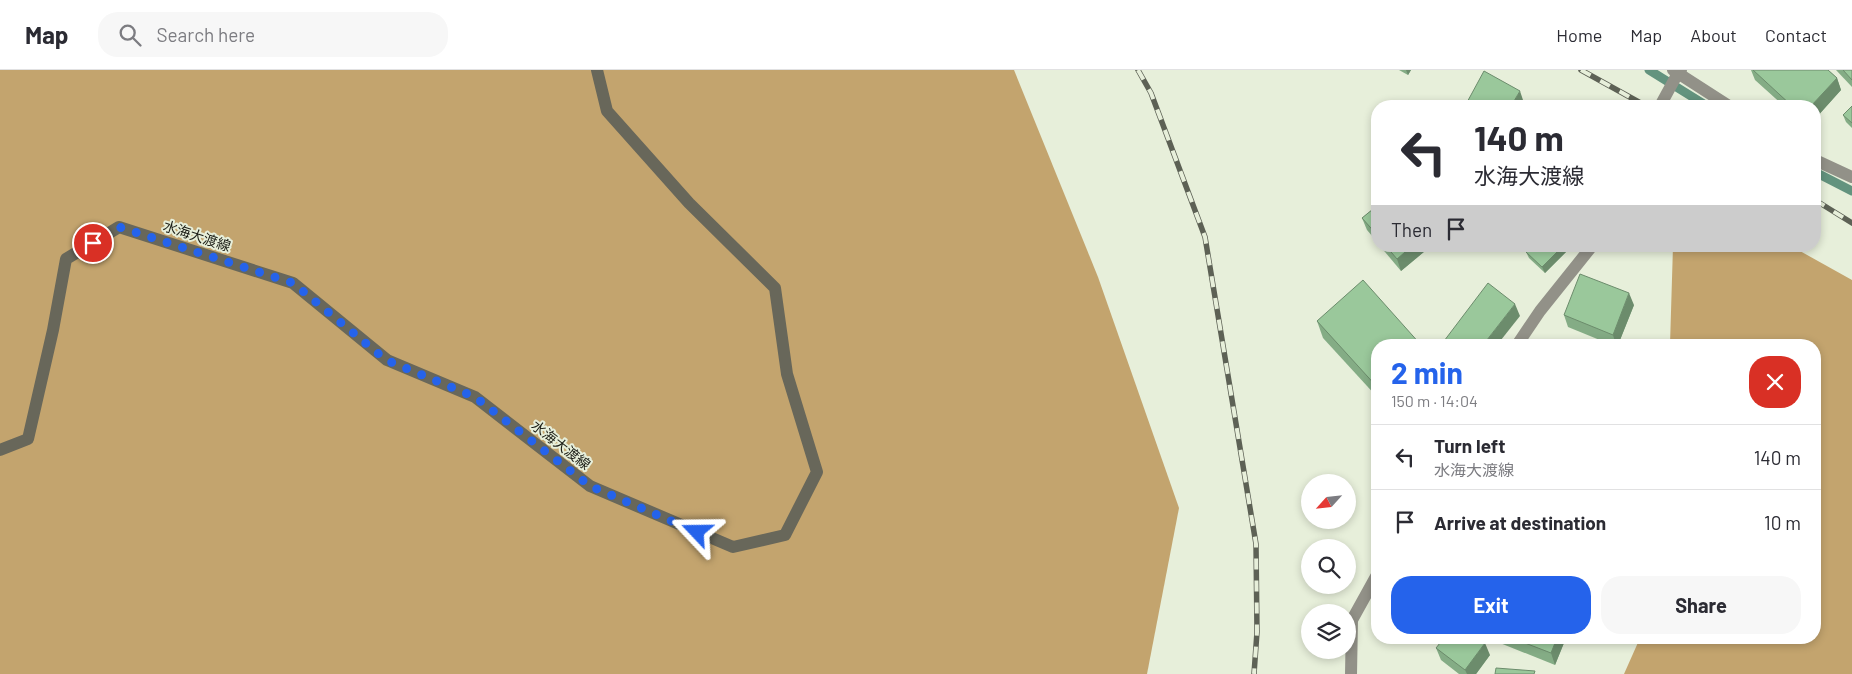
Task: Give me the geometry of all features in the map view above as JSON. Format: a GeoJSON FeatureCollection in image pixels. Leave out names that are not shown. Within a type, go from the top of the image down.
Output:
{"type":"FeatureCollection","features":[{"type":"Feature","properties":{"kind":"main road","name":"水海大渡線"},"geometry":{"type":"LineString","coordinates":[[0,450],[28,439],[53,330],[66,259],[119,227],[293,283],[386,360],[475,397],[590,486],[733,547],[785,535],[816,472],[787,374],[775,288],[689,203],[607,111],[597,70]]}},
{"type":"Feature","properties":{"kind":"street"},"geometry":{"type":"LineString","coordinates":[[1663,100],[1677,71],[1721,100]]}},
{"type":"Feature","properties":{"kind":"street"},"geometry":{"type":"LineString","coordinates":[[1821,163],[1852,176]]}},
{"type":"Feature","properties":{"kind":"street"},"geometry":{"type":"LineString","coordinates":[[1520,339],[1587,252]]}},
{"type":"Feature","properties":{"kind":"street"},"geometry":{"type":"LineString","coordinates":[[1350,674],[1352,620],[1371,586]]}},
{"type":"Feature","properties":{"kind":"shaded area"},"geometry":{"type":"Polygon","coordinates":[[[0,70],[1014,70],[1098,277],[1179,508],[1147,674],[0,674],[0,70]]]}},
{"type":"Feature","properties":{"kind":"shaded area"},"geometry":{"type":"Polygon","coordinates":[[[1673,252],[1802,252],[1852,280],[1852,674],[1624,674],[1637,644],[1821,644],[1821,339],[1670,339],[1673,252]]]}},
{"type":"Feature","properties":{"kind":"building"},"geometry":{"type":"Polygon","coordinates":[[[1753,70],[1828,70],[1837,78],[1817,100],[1786,100],[1753,70]]]}},
{"type":"Feature","properties":{"kind":"building"},"geometry":{"type":"Polygon","coordinates":[[[1843,70],[1852,70],[1852,80],[1843,70]]]}},
{"type":"Feature","properties":{"kind":"building"},"geometry":{"type":"Polygon","coordinates":[[[1484,71],[1520,91],[1515,100],[1468,100],[1484,71]]]}},
{"type":"Feature","properties":{"kind":"building"},"geometry":{"type":"Polygon","coordinates":[[[1852,106],[1852,123],[1843,115],[1852,106]]]}},
{"type":"Feature","properties":{"kind":"building"},"geometry":{"type":"Polygon","coordinates":[[[1371,211],[1371,228],[1362,218],[1371,211]]]}},
{"type":"Feature","properties":{"kind":"building"},"geometry":{"type":"Polygon","coordinates":[[[1391,252],[1405,252],[1397,259],[1391,252]]]}},
{"type":"Feature","properties":{"kind":"building"},"geometry":{"type":"Polygon","coordinates":[[[1526,252],[1557,252],[1542,267],[1526,252]]]}},
{"type":"Feature","properties":{"kind":"building"},"geometry":{"type":"Polygon","coordinates":[[[1580,274],[1629,293],[1613,335],[1564,315],[1580,274]]]}},
{"type":"Feature","properties":{"kind":"building"},"geometry":{"type":"Polygon","coordinates":[[[1363,280],[1416,339],[1371,339],[1371,380],[1317,321],[1363,280]]]}},
{"type":"Feature","properties":{"kind":"building"},"geometry":{"type":"Polygon","coordinates":[[[1488,283],[1515,304],[1488,339],[1446,339],[1488,283]]]}},
{"type":"Feature","properties":{"kind":"building"},"geometry":{"type":"Polygon","coordinates":[[[1439,644],[1484,644],[1465,670],[1436,648],[1439,644]]]}},
{"type":"Feature","properties":{"kind":"building"},"geometry":{"type":"Polygon","coordinates":[[[1528,644],[1555,644],[1551,653],[1528,644]]]}},
{"type":"Feature","properties":{"kind":"building"},"geometry":{"type":"Polygon","coordinates":[[[1496,668],[1535,671],[1534,674],[1495,674],[1496,668]]]}},
{"type":"Feature","properties":{"kind":"waterway"},"geometry":{"type":"LineString","coordinates":[[1649,70],[1697,100]]}},
{"type":"Feature","properties":{"kind":"waterway"},"geometry":{"type":"LineString","coordinates":[[1821,175],[1852,191]]}},
{"type":"Feature","properties":{"kind":"railway"},"geometry":{"type":"LineString","coordinates":[[1138,70],[1151,93],[1205,237],[1256,544],[1257,632],[1254,674]]}},
{"type":"Feature","properties":{"kind":"railway"},"geometry":{"type":"LineString","coordinates":[[1581,70],[1635,100]]}},
{"type":"Feature","properties":{"kind":"railway"},"geometry":{"type":"LineString","coordinates":[[1821,204],[1852,223]]}},
{"type":"Feature","properties":{"kind":"route"},"geometry":{"type":"LineString","coordinates":[[93,243],[119,227],[293,283],[386,360],[475,397],[590,486],[697,532]]}}]}
